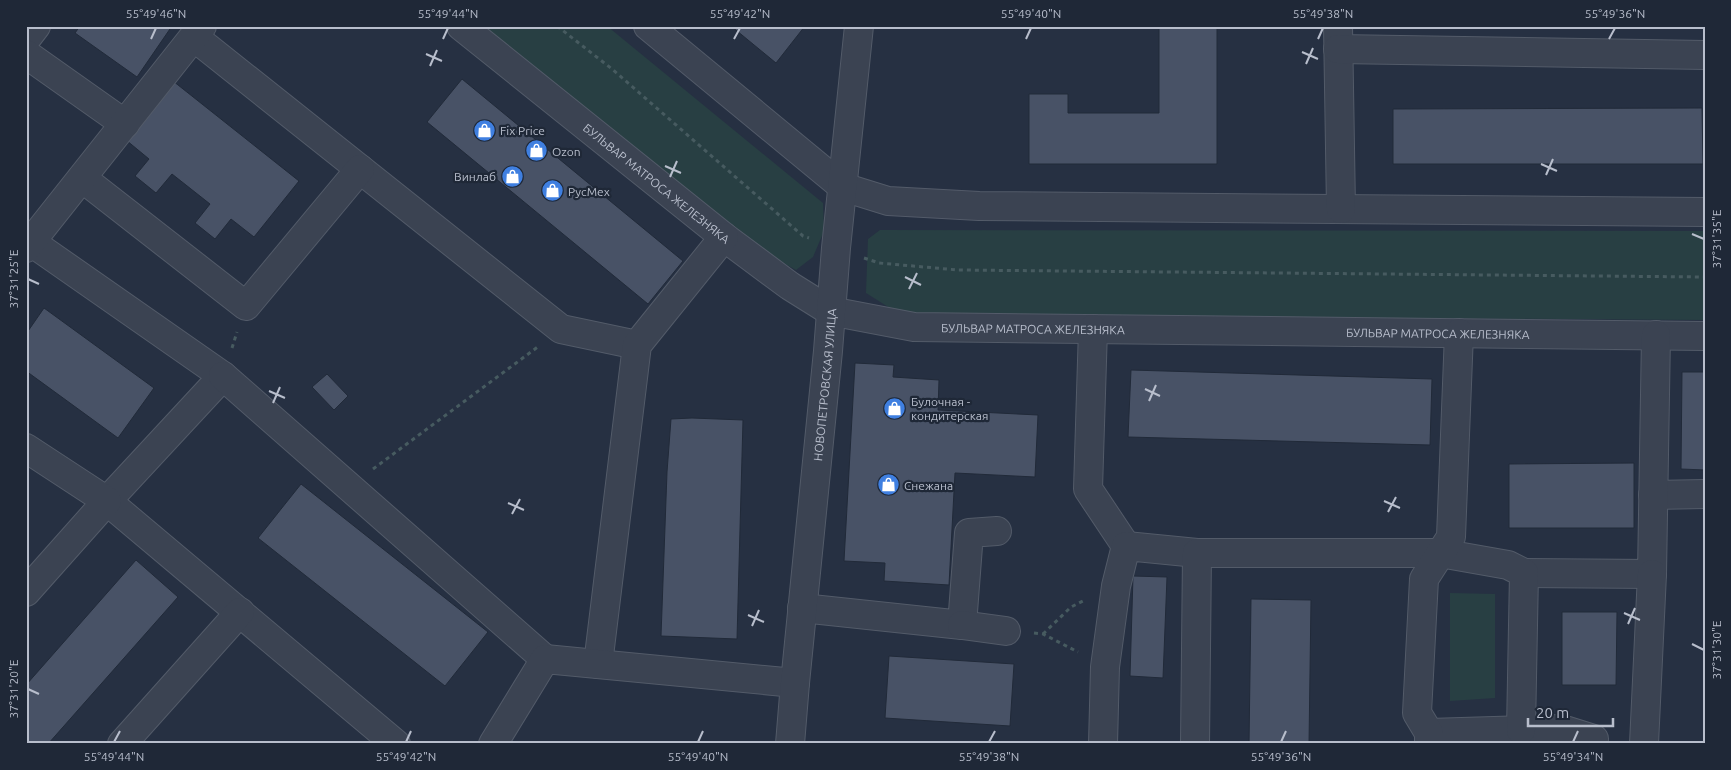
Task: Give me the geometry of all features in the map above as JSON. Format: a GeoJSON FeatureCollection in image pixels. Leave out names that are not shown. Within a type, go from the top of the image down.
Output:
{"type":"FeatureCollection","features":[{"type":"Feature","properties":{"kind":"street"},"geometry":{"type":"LineString","coordinates":[[26,38],[36,26]]}},
{"type":"Feature","properties":{"kind":"street","name":"БУЛЬВАР МАТРОСА ЖЕЛЕЗНЯКА"},"geometry":{"type":"LineString","coordinates":[[461,26],[724,237],[790,286],[830,312],[914,327],[1705,336]]}},
{"type":"Feature","properties":{"kind":"street"},"geometry":{"type":"LineString","coordinates":[[648,26],[843,187],[888,201],[979,206],[1705,212]]}},
{"type":"Feature","properties":{"kind":"street","name":"НОВОПЕТРОВСКАЯ УЛИЦА"},"geometry":{"type":"LineString","coordinates":[[790,744],[830,312],[859,26]]}},
{"type":"Feature","properties":{"kind":"street"},"geometry":{"type":"LineString","coordinates":[[637,345],[561,330],[360,169],[198,32],[29,245],[223,376],[545,659],[795,683]]}},
{"type":"Feature","properties":{"kind":"street"},"geometry":{"type":"LineString","coordinates":[[1341,209],[1338,38],[1705,56]]}},
{"type":"Feature","properties":{"kind":"street"},"geometry":{"type":"LineString","coordinates":[[26,54],[125,124]]}},
{"type":"Feature","properties":{"kind":"street"},"geometry":{"type":"LineString","coordinates":[[82,178],[246,306],[360,169]]}},
{"type":"Feature","properties":{"kind":"street"},"geometry":{"type":"LineString","coordinates":[[598,664],[637,345],[724,237]]}},
{"type":"Feature","properties":{"kind":"street"},"geometry":{"type":"LineString","coordinates":[[1093,328],[1088,489],[1126,546],[1116,586],[1105,667],[1103,744]]}},
{"type":"Feature","properties":{"kind":"street"},"geometry":{"type":"LineString","coordinates":[[1459,333],[1451,537],[1424,579],[1417,713],[1429,738],[1522,730],[1562,729],[1594,739],[1594,744]]}},
{"type":"Feature","properties":{"kind":"street"},"geometry":{"type":"LineString","coordinates":[[1644,744],[1652,574],[1656,335]]}},
{"type":"Feature","properties":{"kind":"street"},"geometry":{"type":"LineString","coordinates":[[26,592],[223,376]]}},
{"type":"Feature","properties":{"kind":"street"},"geometry":{"type":"LineString","coordinates":[[26,448],[107,501],[396,744]]}},
{"type":"Feature","properties":{"kind":"street"},"geometry":{"type":"LineString","coordinates":[[1653,495],[1705,494]]}},
{"type":"Feature","properties":{"kind":"street"},"geometry":{"type":"LineString","coordinates":[[962,625],[969,533],[998,531]]}},
{"type":"Feature","properties":{"kind":"street"},"geometry":{"type":"LineString","coordinates":[[1126,546],[1197,553],[1440,553],[1508,565],[1524,573],[1652,574]]}},
{"type":"Feature","properties":{"kind":"street"},"geometry":{"type":"LineString","coordinates":[[1195,744],[1197,553]]}},
{"type":"Feature","properties":{"kind":"street"},"geometry":{"type":"LineString","coordinates":[[1522,730],[1524,573]]}},
{"type":"Feature","properties":{"kind":"street"},"geometry":{"type":"LineString","coordinates":[[802,608],[1006,631]]}},
{"type":"Feature","properties":{"kind":"street"},"geometry":{"type":"LineString","coordinates":[[122,744],[240,612]]}},
{"type":"Feature","properties":{"kind":"street"},"geometry":{"type":"LineString","coordinates":[[493,744],[545,659]]}},
{"type":"Feature","properties":{"kind":"path"},"geometry":{"type":"LineString","coordinates":[[557,26],[612,69],[803,236]]}},
{"type":"Feature","properties":{"kind":"path"},"geometry":{"type":"LineString","coordinates":[[879,263],[958,270],[1705,277]]}},
{"type":"Feature","properties":{"kind":"path"},"geometry":{"type":"LineString","coordinates":[[223,376],[246,306]]}},
{"type":"Feature","properties":{"kind":"path"},"geometry":{"type":"LineString","coordinates":[[349,487],[561,330]]}},
{"type":"Feature","properties":{"kind":"path"},"geometry":{"type":"LineString","coordinates":[[1043,634],[1071,607],[1116,586]]}},
{"type":"Feature","properties":{"kind":"path"},"geometry":{"type":"LineString","coordinates":[[1006,631],[1043,634],[1105,667]]}},
{"type":"Feature","properties":{"kind":"green space"},"geometry":{"type":"Polygon","coordinates":[[[482,26],[607,26],[823,203],[824,231],[813,257],[796,270],[767,254],[482,26]]]}},
{"type":"Feature","properties":{"kind":"green space"},"geometry":{"type":"Polygon","coordinates":[[[880,230],[1705,231],[1705,320],[901,315],[866,293],[868,239],[880,230]]]}},
{"type":"Feature","properties":{"kind":"green space"},"geometry":{"type":"Polygon","coordinates":[[[1450,593],[1495,594],[1495,698],[1450,701],[1450,593]]]}},
{"type":"Feature","properties":{"kind":"building"},"geometry":{"type":"Polygon","coordinates":[[[80,26],[172,26],[137,77],[75,33],[80,26]]]}},
{"type":"Feature","properties":{"kind":"building"},"geometry":{"type":"Polygon","coordinates":[[[731,26],[805,26],[776,63],[731,26]]]}},
{"type":"Feature","properties":{"kind":"building"},"geometry":{"type":"Polygon","coordinates":[[[1159,26],[1217,26],[1217,164],[1029,164],[1029,94],[1068,94],[1068,113],[1159,113],[1159,26]]]}},
{"type":"Feature","properties":{"kind":"building"},"geometry":{"type":"Polygon","coordinates":[[[462,79],[683,261],[648,304],[427,122],[462,79]]]}},
{"type":"Feature","properties":{"kind":"building"},"geometry":{"type":"Polygon","coordinates":[[[173,81],[299,181],[254,237],[231,219],[215,239],[195,223],[210,204],[172,174],[156,193],[135,176],[149,159],[126,140],[173,81]]]}},
{"type":"Feature","properties":{"kind":"building"},"geometry":{"type":"Polygon","coordinates":[[[1702,108],[1703,164],[1393,164],[1393,109],[1702,108]]]}},
{"type":"Feature","properties":{"kind":"building"},"geometry":{"type":"Polygon","coordinates":[[[44,308],[154,388],[118,438],[26,371],[26,334],[44,308]]]}},
{"type":"Feature","properties":{"kind":"building"},"geometry":{"type":"Polygon","coordinates":[[[855,363],[894,365],[893,377],[939,380],[938,410],[1038,415],[1035,477],[955,473],[949,585],[884,581],[885,563],[844,561],[855,363]]]}},
{"type":"Feature","properties":{"kind":"building"},"geometry":{"type":"Polygon","coordinates":[[[1131,370],[1432,379],[1430,445],[1128,437],[1131,370]]]}},
{"type":"Feature","properties":{"kind":"building"},"geometry":{"type":"Polygon","coordinates":[[[1682,372],[1705,372],[1705,470],[1681,469],[1682,372]]]}},
{"type":"Feature","properties":{"kind":"building"},"geometry":{"type":"Polygon","coordinates":[[[327,374],[348,396],[334,410],[312,387],[327,374]]]}},
{"type":"Feature","properties":{"kind":"building"},"geometry":{"type":"Polygon","coordinates":[[[671,419],[743,420],[737,639],[661,636],[667,472],[671,419]]]}},
{"type":"Feature","properties":{"kind":"building"},"geometry":{"type":"Polygon","coordinates":[[[1634,463],[1634,528],[1509,528],[1509,464],[1634,463]]]}},
{"type":"Feature","properties":{"kind":"building"},"geometry":{"type":"Polygon","coordinates":[[[301,484],[488,632],[445,686],[258,538],[301,484]]]}},
{"type":"Feature","properties":{"kind":"building"},"geometry":{"type":"Polygon","coordinates":[[[136,560],[178,597],[48,744],[26,744],[26,685],[136,560]]]}},
{"type":"Feature","properties":{"kind":"building"},"geometry":{"type":"Polygon","coordinates":[[[1133,576],[1167,577],[1163,678],[1130,676],[1133,576]]]}},
{"type":"Feature","properties":{"kind":"building"},"geometry":{"type":"Polygon","coordinates":[[[1251,599],[1311,600],[1309,744],[1249,744],[1251,599]]]}},
{"type":"Feature","properties":{"kind":"building"},"geometry":{"type":"Polygon","coordinates":[[[1562,612],[1617,612],[1616,685],[1562,685],[1562,612]]]}},
{"type":"Feature","properties":{"kind":"building"},"geometry":{"type":"Polygon","coordinates":[[[889,656],[1014,664],[1010,726],[885,718],[889,656]]]}},
{"type":"Feature","properties":{"kind":"place","name":"Fix Price"},"geometry":{"type":"Point","coordinates":[484,130]}},
{"type":"Feature","properties":{"kind":"place","name":"Ozon"},"geometry":{"type":"Point","coordinates":[536,151]}},
{"type":"Feature","properties":{"kind":"place","name":"Винлаб"},"geometry":{"type":"Point","coordinates":[512,176]}},
{"type":"Feature","properties":{"kind":"place","name":"РусМех"},"geometry":{"type":"Point","coordinates":[552,191]}},
{"type":"Feature","properties":{"kind":"place","name":"Булочная - кондитерская"},"geometry":{"type":"Point","coordinates":[895,408]}},
{"type":"Feature","properties":{"kind":"place","name":"Снежана"},"geometry":{"type":"Point","coordinates":[888,485]}}]}
